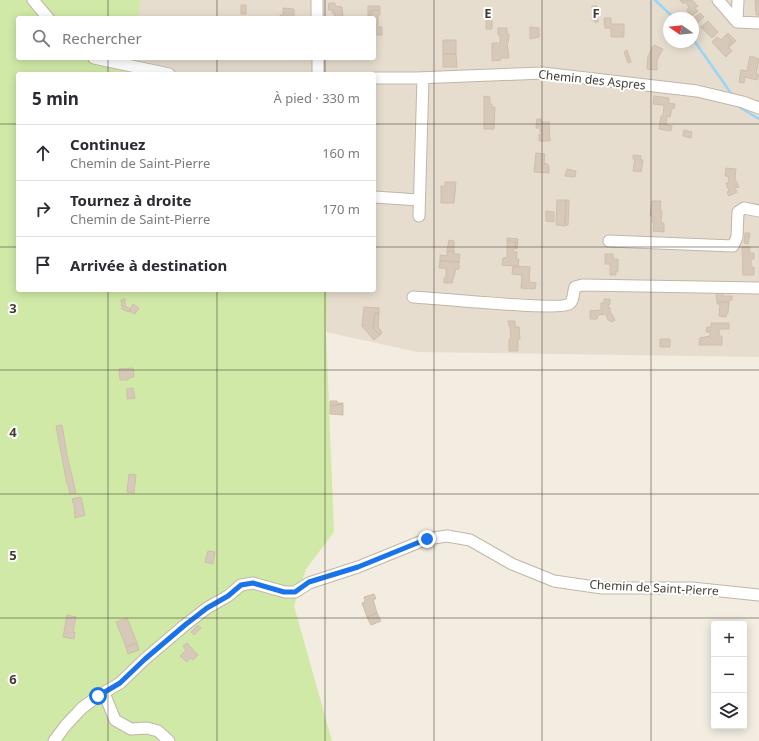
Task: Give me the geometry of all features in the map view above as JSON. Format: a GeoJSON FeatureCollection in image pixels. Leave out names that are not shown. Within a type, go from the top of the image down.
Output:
{"type":"FeatureCollection","features":[{"type":"Feature","properties":{"kind":"street"},"geometry":{"type":"LineString","coordinates":[[33,0],[46,16]]}},
{"type":"Feature","properties":{"kind":"street"},"geometry":{"type":"LineString","coordinates":[[316,0],[317,16]]}},
{"type":"Feature","properties":{"kind":"street"},"geometry":{"type":"LineString","coordinates":[[718,0],[737,22],[759,23]]}},
{"type":"Feature","properties":{"kind":"street"},"geometry":{"type":"LineString","coordinates":[[737,22],[738,0]]}},
{"type":"Feature","properties":{"kind":"street"},"geometry":{"type":"LineString","coordinates":[[103,60],[160,72]]}},
{"type":"Feature","properties":{"kind":"street"},"geometry":{"type":"LineString","coordinates":[[318,60],[318,72]]}},
{"type":"Feature","properties":{"kind":"street","name":"Chemin des Aspres"},"geometry":{"type":"LineString","coordinates":[[376,78],[423,78],[544,73],[697,91],[743,102],[759,108]]}},
{"type":"Feature","properties":{"kind":"street"},"geometry":{"type":"LineString","coordinates":[[419,216],[423,78]]}},
{"type":"Feature","properties":{"kind":"street"},"geometry":{"type":"LineString","coordinates":[[376,197],[420,200]]}},
{"type":"Feature","properties":{"kind":"street"},"geometry":{"type":"LineString","coordinates":[[609,241],[733,246],[737,238],[738,212],[744,208],[759,211]]}},
{"type":"Feature","properties":{"kind":"street"},"geometry":{"type":"LineString","coordinates":[[413,297],[558,307],[568,305],[571,302],[575,287],[582,284],[759,288]]}},
{"type":"Feature","properties":{"kind":"street","name":"Chemin de Saint-Pierre"},"geometry":{"type":"LineString","coordinates":[[54,741],[66,725],[82,708],[120,683],[145,659],[185,625],[207,608],[228,596],[241,585],[253,583],[284,592],[295,592],[309,582],[358,567],[427,539],[447,536],[470,540],[512,564],[554,581],[602,588],[692,588],[759,595]]}},
{"type":"Feature","properties":{"kind":"street"},"geometry":{"type":"LineString","coordinates":[[104,693],[115,720],[131,729],[147,728],[158,731],[169,741]]}},
{"type":"Feature","properties":{"kind":"shaded area"},"geometry":{"type":"Polygon","coordinates":[[[141,0],[759,0],[759,357],[417,352],[326,332],[328,292],[376,292],[376,72],[139,72],[130,60],[376,60],[376,16],[137,16],[141,0]]]}},
{"type":"Feature","properties":{"kind":"green space"},"geometry":{"type":"Polygon","coordinates":[[[0,0],[141,0],[137,16],[16,16],[16,60],[130,60],[139,72],[16,72],[16,292],[328,292],[326,332],[334,532],[306,569],[294,606],[332,741],[0,741],[0,0]]]}},
{"type":"Feature","properties":{"kind":"building"},"geometry":{"type":"Polygon","coordinates":[[[680,0],[692,0],[698,6],[695,8],[698,11],[689,12],[687,10],[689,7],[685,2],[683,4],[680,0]]]}},
{"type":"Feature","properties":{"kind":"building"},"geometry":{"type":"Polygon","coordinates":[[[755,0],[759,0],[759,15],[756,15],[755,0]]]}},
{"type":"Feature","properties":{"kind":"building"},"geometry":{"type":"Polygon","coordinates":[[[329,3],[335,3],[335,6],[342,7],[343,16],[334,16],[335,13],[332,13],[333,10],[328,10],[329,3]]]}},
{"type":"Feature","properties":{"kind":"building"},"geometry":{"type":"Polygon","coordinates":[[[241,5],[246,5],[246,14],[241,14],[241,5]]]}},
{"type":"Feature","properties":{"kind":"building"},"geometry":{"type":"Polygon","coordinates":[[[368,6],[380,6],[380,10],[371,10],[371,15],[368,15],[368,6]]]}},
{"type":"Feature","properties":{"kind":"building"},"geometry":{"type":"Polygon","coordinates":[[[592,6],[597,6],[598,22],[594,22],[595,20],[592,20],[592,6]]]}},
{"type":"Feature","properties":{"kind":"building"},"geometry":{"type":"Polygon","coordinates":[[[283,8],[294,9],[294,16],[280,16],[283,15],[283,8]]]}},
{"type":"Feature","properties":{"kind":"building"},"geometry":{"type":"Polygon","coordinates":[[[371,10],[380,10],[380,15],[378,15],[378,27],[382,27],[382,35],[376,35],[376,16],[368,16],[371,15],[371,10]]]}},
{"type":"Feature","properties":{"kind":"building"},"geometry":{"type":"Polygon","coordinates":[[[700,13],[704,17],[699,21],[700,13]]]}},
{"type":"Feature","properties":{"kind":"building"},"geometry":{"type":"Polygon","coordinates":[[[486,17],[492,18],[492,29],[486,29],[486,17]]]}},
{"type":"Feature","properties":{"kind":"building"},"geometry":{"type":"Polygon","coordinates":[[[604,18],[611,18],[611,24],[624,24],[624,37],[611,37],[611,28],[605,28],[604,18]]]}},
{"type":"Feature","properties":{"kind":"building"},"geometry":{"type":"Polygon","coordinates":[[[708,21],[718,32],[712,38],[701,27],[708,21]]]}},
{"type":"Feature","properties":{"kind":"building"},"geometry":{"type":"Polygon","coordinates":[[[530,27],[539,28],[539,37],[530,39],[530,27]]]}},
{"type":"Feature","properties":{"kind":"building"},"geometry":{"type":"Polygon","coordinates":[[[498,28],[507,28],[507,34],[509,34],[507,43],[509,58],[501,58],[501,60],[492,61],[492,43],[500,43],[498,28]]]}},
{"type":"Feature","properties":{"kind":"building"},"geometry":{"type":"Polygon","coordinates":[[[728,33],[736,41],[729,47],[728,46],[732,41],[726,35],[728,33]]]}},
{"type":"Feature","properties":{"kind":"building"},"geometry":{"type":"Polygon","coordinates":[[[726,35],[732,41],[728,46],[732,51],[726,57],[712,42],[717,37],[721,40],[726,35]]]}},
{"type":"Feature","properties":{"kind":"building"},"geometry":{"type":"Polygon","coordinates":[[[443,40],[456,40],[456,54],[443,54],[443,40]]]}},
{"type":"Feature","properties":{"kind":"building"},"geometry":{"type":"Polygon","coordinates":[[[654,45],[663,49],[657,60],[657,70],[647,69],[648,56],[654,45]]]}},
{"type":"Feature","properties":{"kind":"building"},"geometry":{"type":"Polygon","coordinates":[[[627,50],[631,62],[628,63],[624,52],[627,50]]]}},
{"type":"Feature","properties":{"kind":"building"},"geometry":{"type":"Polygon","coordinates":[[[443,54],[456,54],[457,67],[443,67],[443,54]]]}},
{"type":"Feature","properties":{"kind":"building"},"geometry":{"type":"Polygon","coordinates":[[[750,56],[759,59],[756,74],[759,74],[757,80],[745,77],[744,83],[739,82],[741,70],[747,71],[750,56]]]}},
{"type":"Feature","properties":{"kind":"building"},"geometry":{"type":"Polygon","coordinates":[[[484,96],[490,97],[490,104],[492,104],[492,107],[495,107],[494,129],[484,129],[484,96]]]}},
{"type":"Feature","properties":{"kind":"building"},"geometry":{"type":"Polygon","coordinates":[[[654,96],[669,98],[669,103],[675,104],[674,109],[672,108],[670,117],[667,116],[666,125],[672,126],[671,131],[659,129],[661,116],[663,116],[664,105],[653,104],[654,96]]]}},
{"type":"Feature","properties":{"kind":"building"},"geometry":{"type":"Polygon","coordinates":[[[537,119],[541,119],[541,122],[549,122],[550,141],[539,141],[539,134],[542,135],[542,132],[540,132],[540,128],[536,128],[537,119]]]}},
{"type":"Feature","properties":{"kind":"building"},"geometry":{"type":"Polygon","coordinates":[[[684,130],[692,132],[691,138],[683,136],[684,130]]]}},
{"type":"Feature","properties":{"kind":"building"},"geometry":{"type":"Polygon","coordinates":[[[536,153],[545,154],[544,163],[549,166],[549,173],[534,172],[536,153]]]}},
{"type":"Feature","properties":{"kind":"building"},"geometry":{"type":"Polygon","coordinates":[[[633,155],[641,156],[640,160],[643,160],[641,172],[633,171],[635,159],[633,159],[633,155]]]}},
{"type":"Feature","properties":{"kind":"building"},"geometry":{"type":"Polygon","coordinates":[[[726,168],[736,169],[735,179],[739,187],[735,188],[737,192],[729,196],[726,183],[729,182],[728,176],[725,176],[726,168]]]}},
{"type":"Feature","properties":{"kind":"building"},"geometry":{"type":"Polygon","coordinates":[[[567,169],[576,171],[575,177],[565,176],[567,169]]]}},
{"type":"Feature","properties":{"kind":"building"},"geometry":{"type":"Polygon","coordinates":[[[445,182],[456,182],[454,203],[441,203],[441,186],[445,186],[445,182]]]}},
{"type":"Feature","properties":{"kind":"building"},"geometry":{"type":"Polygon","coordinates":[[[557,200],[566,200],[565,226],[556,225],[557,200]]]}},
{"type":"Feature","properties":{"kind":"building"},"geometry":{"type":"Polygon","coordinates":[[[566,200],[569,200],[568,225],[565,225],[566,200]]]}},
{"type":"Feature","properties":{"kind":"building"},"geometry":{"type":"Polygon","coordinates":[[[652,201],[661,201],[661,223],[664,223],[664,232],[653,231],[654,223],[652,222],[653,218],[650,215],[652,201]]]}},
{"type":"Feature","properties":{"kind":"building"},"geometry":{"type":"Polygon","coordinates":[[[546,211],[554,212],[554,222],[546,221],[546,211]]]}},
{"type":"Feature","properties":{"kind":"building"},"geometry":{"type":"Polygon","coordinates":[[[745,233],[750,233],[748,244],[744,243],[745,233]]]}},
{"type":"Feature","properties":{"kind":"building"},"geometry":{"type":"Polygon","coordinates":[[[507,238],[518,239],[517,249],[515,249],[516,242],[507,241],[507,238]]]}},
{"type":"Feature","properties":{"kind":"building"},"geometry":{"type":"Polygon","coordinates":[[[449,240],[454,241],[454,252],[447,251],[449,240]]]}},
{"type":"Feature","properties":{"kind":"building"},"geometry":{"type":"Polygon","coordinates":[[[507,241],[516,242],[513,252],[517,252],[516,259],[519,259],[518,266],[502,265],[503,258],[507,258],[507,241]]]}},
{"type":"Feature","properties":{"kind":"building"},"geometry":{"type":"Polygon","coordinates":[[[742,247],[750,247],[749,253],[754,253],[754,259],[751,259],[751,267],[754,267],[754,275],[743,275],[742,247]]]}},
{"type":"Feature","properties":{"kind":"building"},"geometry":{"type":"Polygon","coordinates":[[[447,251],[454,252],[454,254],[460,254],[459,262],[440,261],[440,255],[447,256],[447,251]]]}},
{"type":"Feature","properties":{"kind":"building"},"geometry":{"type":"Polygon","coordinates":[[[605,254],[613,254],[613,259],[618,259],[618,271],[616,271],[616,275],[610,275],[610,264],[605,264],[605,254]]]}},
{"type":"Feature","properties":{"kind":"building"},"geometry":{"type":"Polygon","coordinates":[[[440,261],[459,262],[459,269],[456,269],[452,283],[444,283],[444,278],[446,278],[446,268],[439,268],[440,261]]]}},
{"type":"Feature","properties":{"kind":"building"},"geometry":{"type":"Polygon","coordinates":[[[513,266],[530,267],[529,282],[536,283],[535,289],[521,288],[522,275],[512,274],[513,266]]]}},
{"type":"Feature","properties":{"kind":"building"},"geometry":{"type":"Polygon","coordinates":[[[716,293],[723,293],[723,296],[732,296],[732,300],[729,300],[729,302],[717,302],[716,293]]]}},
{"type":"Feature","properties":{"kind":"building"},"geometry":{"type":"Polygon","coordinates":[[[125,299],[125,306],[131,309],[129,312],[122,309],[121,300],[125,299]]]}},
{"type":"Feature","properties":{"kind":"building"},"geometry":{"type":"Polygon","coordinates":[[[604,299],[610,299],[610,304],[608,307],[610,308],[610,313],[615,320],[612,322],[608,320],[606,314],[598,315],[597,319],[590,319],[590,311],[601,310],[601,303],[604,303],[604,299]]]}},
{"type":"Feature","properties":{"kind":"building"},"geometry":{"type":"Polygon","coordinates":[[[717,302],[729,302],[726,317],[719,316],[720,304],[717,304],[717,302]]]}},
{"type":"Feature","properties":{"kind":"building"},"geometry":{"type":"Polygon","coordinates":[[[133,304],[139,308],[135,314],[129,311],[133,304]]]}},
{"type":"Feature","properties":{"kind":"building"},"geometry":{"type":"Polygon","coordinates":[[[364,307],[379,308],[379,313],[375,313],[373,328],[380,335],[374,340],[362,326],[364,307]]]}},
{"type":"Feature","properties":{"kind":"building"},"geometry":{"type":"Polygon","coordinates":[[[375,313],[379,313],[378,327],[382,333],[380,335],[373,328],[375,313]]]}},
{"type":"Feature","properties":{"kind":"building"},"geometry":{"type":"Polygon","coordinates":[[[508,321],[515,321],[515,327],[519,327],[520,339],[518,339],[518,351],[509,351],[509,339],[511,339],[508,321]]]}},
{"type":"Feature","properties":{"kind":"building"},"geometry":{"type":"Polygon","coordinates":[[[711,323],[729,323],[729,329],[719,329],[719,336],[722,336],[722,345],[699,345],[700,338],[710,336],[710,332],[706,332],[707,327],[711,327],[711,323]]]}},
{"type":"Feature","properties":{"kind":"building"},"geometry":{"type":"Polygon","coordinates":[[[660,339],[670,339],[670,347],[660,347],[660,339]]]}},
{"type":"Feature","properties":{"kind":"building"},"geometry":{"type":"Polygon","coordinates":[[[133,368],[134,377],[128,378],[128,380],[120,380],[119,369],[133,368]]]}},
{"type":"Feature","properties":{"kind":"building"},"geometry":{"type":"Polygon","coordinates":[[[133,388],[135,398],[127,399],[127,389],[133,388]]]}},
{"type":"Feature","properties":{"kind":"building"},"geometry":{"type":"Polygon","coordinates":[[[330,401],[337,401],[337,403],[343,404],[330,406],[330,401]]]}},
{"type":"Feature","properties":{"kind":"building"},"geometry":{"type":"Polygon","coordinates":[[[343,404],[343,415],[330,414],[330,406],[343,404]]]}},
{"type":"Feature","properties":{"kind":"building"},"geometry":{"type":"Polygon","coordinates":[[[62,425],[76,493],[70,494],[56,426],[62,425]]]}},
{"type":"Feature","properties":{"kind":"building"},"geometry":{"type":"Polygon","coordinates":[[[129,474],[136,475],[134,493],[127,492],[129,474]]]}},
{"type":"Feature","properties":{"kind":"building"},"geometry":{"type":"Polygon","coordinates":[[[81,497],[85,515],[75,518],[72,499],[81,497]]]}},
{"type":"Feature","properties":{"kind":"building"},"geometry":{"type":"Polygon","coordinates":[[[208,551],[215,552],[213,564],[205,562],[208,551]]]}},
{"type":"Feature","properties":{"kind":"building"},"geometry":{"type":"Polygon","coordinates":[[[374,594],[376,599],[373,599],[377,613],[367,617],[362,603],[365,602],[364,597],[374,594]]]}},
{"type":"Feature","properties":{"kind":"building"},"geometry":{"type":"Polygon","coordinates":[[[377,613],[381,621],[371,625],[367,617],[377,613]]]}},
{"type":"Feature","properties":{"kind":"building"},"geometry":{"type":"Polygon","coordinates":[[[67,615],[76,617],[73,632],[75,632],[74,639],[63,637],[67,615]]]}},
{"type":"Feature","properties":{"kind":"building"},"geometry":{"type":"Polygon","coordinates":[[[127,618],[137,643],[126,647],[116,622],[127,618]]]}},
{"type":"Feature","properties":{"kind":"building"},"geometry":{"type":"Polygon","coordinates":[[[198,625],[201,628],[194,635],[191,632],[198,625]]]}},
{"type":"Feature","properties":{"kind":"building"},"geometry":{"type":"Polygon","coordinates":[[[137,643],[139,650],[128,654],[126,647],[137,643]]]}},
{"type":"Feature","properties":{"kind":"building"},"geometry":{"type":"Polygon","coordinates":[[[187,643],[198,655],[193,660],[191,658],[187,662],[180,656],[186,650],[183,646],[187,643]]]}},
{"type":"Feature","properties":{"kind":"waterway"},"geometry":{"type":"LineString","coordinates":[[655,0],[668,12]]}},
{"type":"Feature","properties":{"kind":"waterway"},"geometry":{"type":"LineString","coordinates":[[699,48],[733,96]]}},
{"type":"Feature","properties":{"kind":"waterway"},"geometry":{"type":"LineString","coordinates":[[738,104],[741,108],[759,119]]}},
{"type":"Feature","properties":{"kind":"route"},"geometry":{"type":"LineString","coordinates":[[98,696],[120,683],[145,659],[185,625],[207,608],[228,596],[241,585],[253,583],[284,592],[295,592],[309,582],[358,567],[427,539]]}}]}
